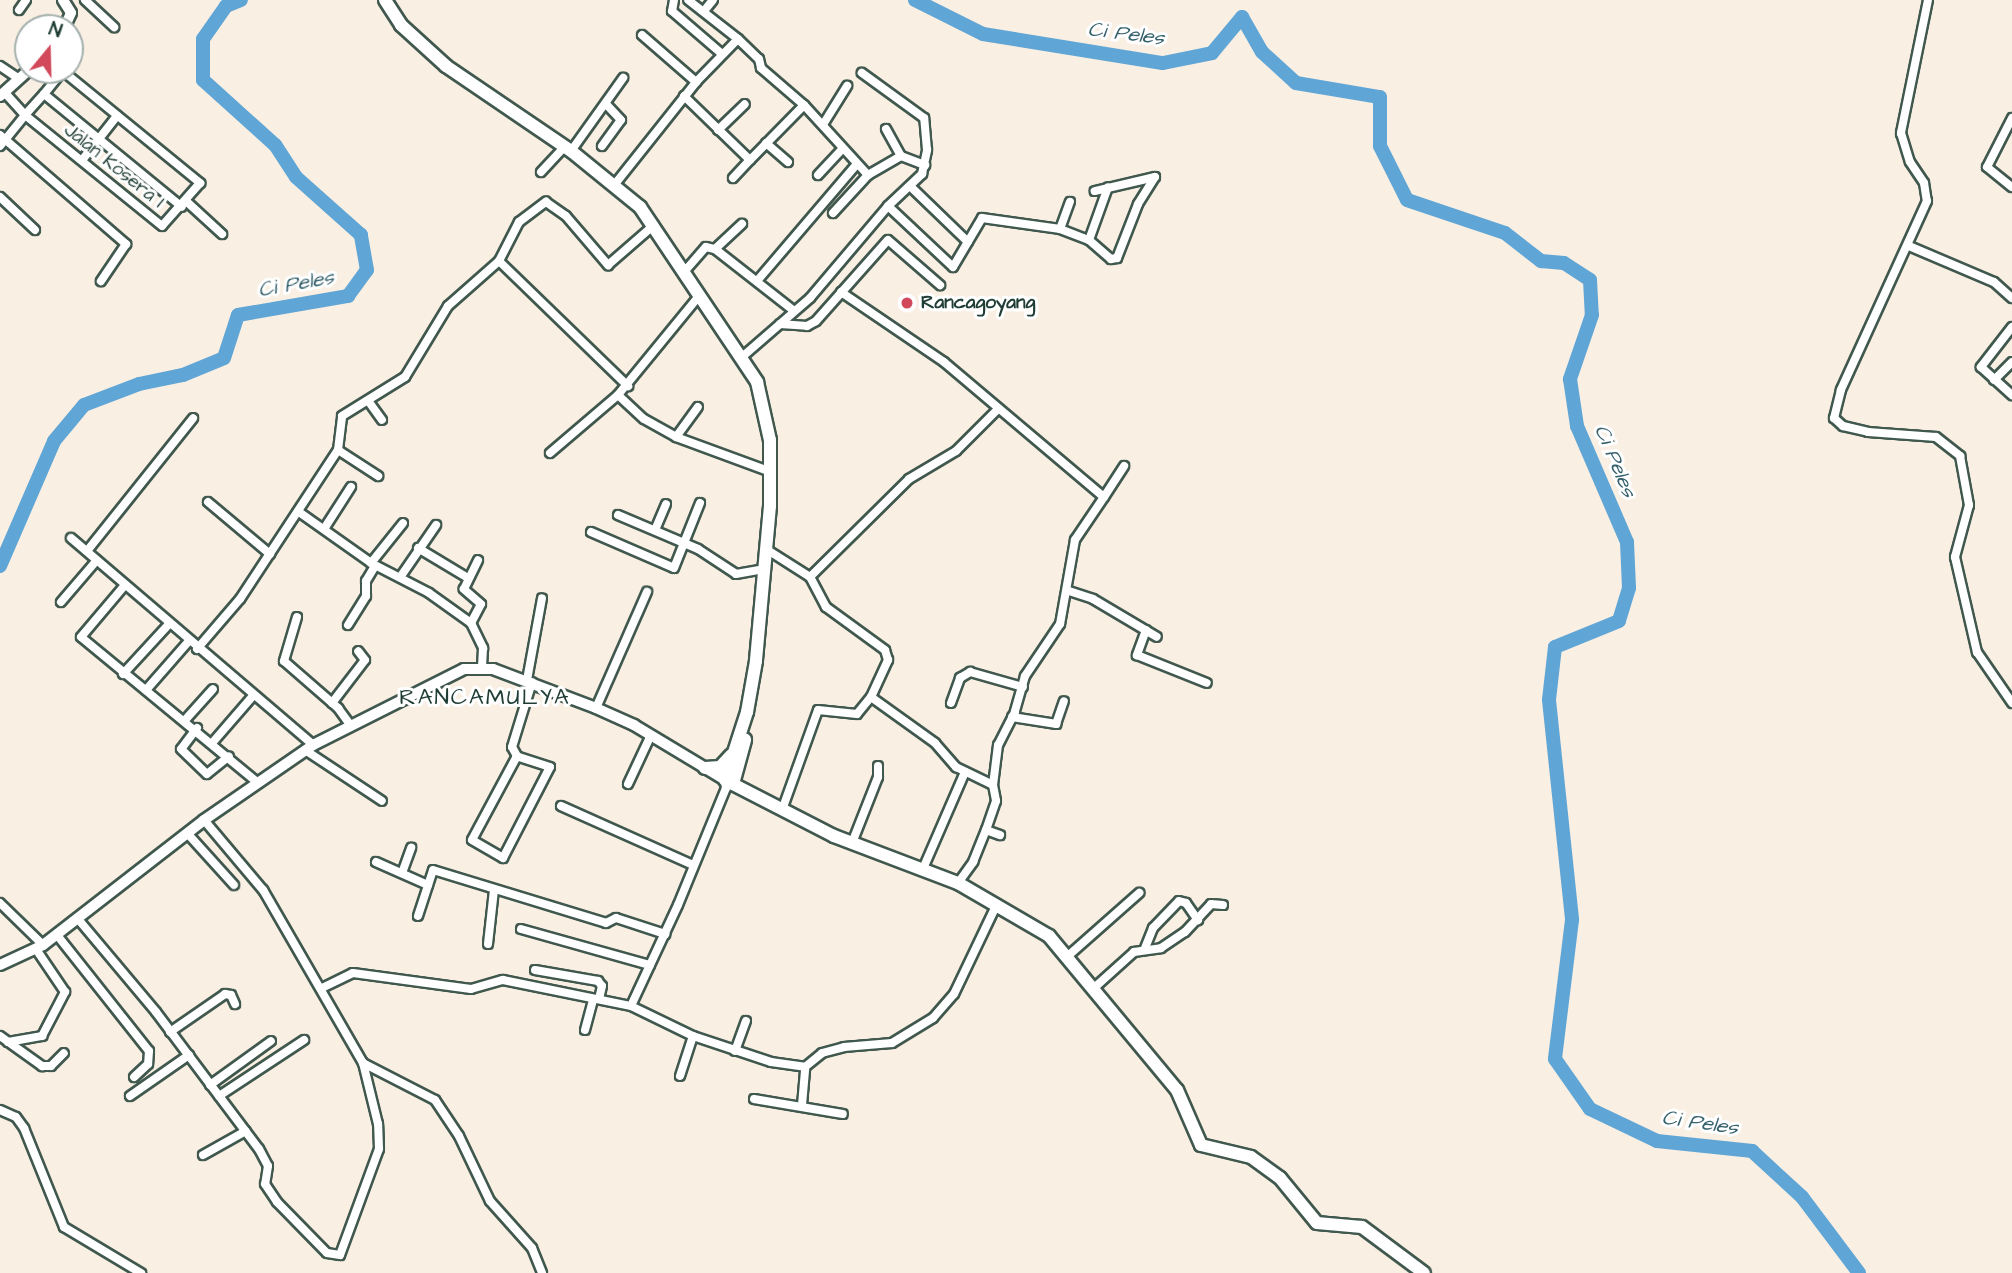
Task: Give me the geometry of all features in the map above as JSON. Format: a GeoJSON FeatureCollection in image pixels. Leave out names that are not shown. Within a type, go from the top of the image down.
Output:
{"type":"FeatureCollection","features":[{"type":"Feature","properties":{"kind":"main road"},"geometry":{"type":"LineString","coordinates":[[387,4],[416,42],[446,66],[615,184],[654,225],[742,357],[760,390],[772,472],[766,549],[747,712],[738,755],[728,784]]}},
{"type":"Feature","properties":{"kind":"main road"},"geometry":{"type":"LineString","coordinates":[[0,965],[40,947],[204,820],[349,723],[444,676],[482,667],[530,681],[596,708],[651,735],[728,784],[852,843],[958,883],[1049,936],[1069,955],[1177,1090],[1201,1145],[1251,1157],[1280,1178],[1317,1223],[1362,1227],[1424,1273]]}},
{"type":"Feature","properties":{"kind":"main road"},"geometry":{"type":"LineString","coordinates":[[705,768],[720,767],[738,755]]}},
{"type":"Feature","properties":{"kind":"main road"},"geometry":{"type":"LineString","coordinates":[[738,755],[753,796]]}},
{"type":"Feature","properties":{"kind":"street"},"geometry":{"type":"LineString","coordinates":[[19,10],[26,0]]}},
{"type":"Feature","properties":{"kind":"street"},"geometry":{"type":"LineString","coordinates":[[85,0],[114,27]]}},
{"type":"Feature","properties":{"kind":"street"},"geometry":{"type":"LineString","coordinates":[[674,0],[671,11],[722,54]]}},
{"type":"Feature","properties":{"kind":"street"},"geometry":{"type":"LineString","coordinates":[[688,0],[705,11],[759,59],[761,68],[824,123],[841,150],[868,176]]}},
{"type":"Feature","properties":{"kind":"street"},"geometry":{"type":"LineString","coordinates":[[705,11],[712,0]]}},
{"type":"Feature","properties":{"kind":"street"},"geometry":{"type":"LineString","coordinates":[[1928,0],[1901,133],[1927,191],[1924,212],[1840,390],[1834,418],[1843,426],[1868,432],[1936,437],[1960,456],[1969,505],[1955,557],[1977,652],[2012,703]]}},
{"type":"Feature","properties":{"kind":"street"},"geometry":{"type":"LineString","coordinates":[[642,35],[696,82]]}},
{"type":"Feature","properties":{"kind":"street"},"geometry":{"type":"LineString","coordinates":[[615,184],[684,96],[738,39]]}},
{"type":"Feature","properties":{"kind":"street"},"geometry":{"type":"LineString","coordinates":[[82,159],[117,116],[64,72],[2,140],[126,244],[101,281]]}},
{"type":"Feature","properties":{"kind":"street"},"geometry":{"type":"LineString","coordinates":[[742,357],[794,311],[847,258],[888,206],[911,187],[925,165],[928,131],[920,111],[862,73]]}},
{"type":"Feature","properties":{"kind":"street"},"geometry":{"type":"LineString","coordinates":[[541,172],[567,149],[606,104],[622,78]]}},
{"type":"Feature","properties":{"kind":"street"},"geometry":{"type":"LineString","coordinates":[[824,123],[847,86]]}},
{"type":"Feature","properties":{"kind":"street","name":"Jalan Kosera I"},"geometry":{"type":"LineString","coordinates":[[3,94],[25,115],[162,226],[199,185],[117,116]]}},
{"type":"Feature","properties":{"kind":"street"},"geometry":{"type":"LineString","coordinates":[[44,94],[222,234]]}},
{"type":"Feature","properties":{"kind":"street"},"geometry":{"type":"LineString","coordinates":[[684,96],[750,160]]}},
{"type":"Feature","properties":{"kind":"street"},"geometry":{"type":"LineString","coordinates":[[602,146],[621,120],[606,104]]}},
{"type":"Feature","properties":{"kind":"street"},"geometry":{"type":"LineString","coordinates":[[718,130],[745,104]]}},
{"type":"Feature","properties":{"kind":"street"},"geometry":{"type":"LineString","coordinates":[[733,178],[804,105]]}},
{"type":"Feature","properties":{"kind":"street"},"geometry":{"type":"LineString","coordinates":[[2012,118],[1987,167],[2012,187]]}},
{"type":"Feature","properties":{"kind":"street"},"geometry":{"type":"LineString","coordinates":[[886,129],[901,156],[925,165]]}},
{"type":"Feature","properties":{"kind":"street"},"geometry":{"type":"LineString","coordinates":[[766,143],[788,162]]}},
{"type":"Feature","properties":{"kind":"street"},"geometry":{"type":"LineString","coordinates":[[818,175],[841,150]]}},
{"type":"Feature","properties":{"kind":"street"},"geometry":{"type":"LineString","coordinates":[[833,213],[868,176],[901,156]]}},
{"type":"Feature","properties":{"kind":"street"},"geometry":{"type":"LineString","coordinates":[[757,281],[856,165]]}},
{"type":"Feature","properties":{"kind":"street"},"geometry":{"type":"LineString","coordinates":[[888,206],[950,266],[956,266],[982,218],[1060,229],[1089,240],[1111,259],[1117,258],[1138,204],[1154,177],[1095,191]]}},
{"type":"Feature","properties":{"kind":"street"},"geometry":{"type":"LineString","coordinates":[[911,187],[968,242]]}},
{"type":"Feature","properties":{"kind":"street"},"geometry":{"type":"LineString","coordinates":[[1089,240],[1108,187]]}},
{"type":"Feature","properties":{"kind":"street"},"geometry":{"type":"LineString","coordinates":[[0,197],[35,230]]}},
{"type":"Feature","properties":{"kind":"street"},"geometry":{"type":"LineString","coordinates":[[1060,229],[1070,202]]}},
{"type":"Feature","properties":{"kind":"street"},"geometry":{"type":"LineString","coordinates":[[197,649],[271,554],[338,450],[342,416],[369,402],[405,377],[456,295],[499,261],[514,228],[541,203],[559,209],[608,265],[654,225]]}},
{"type":"Feature","properties":{"kind":"street"},"geometry":{"type":"LineString","coordinates":[[715,249],[742,224]]}},
{"type":"Feature","properties":{"kind":"street"},"geometry":{"type":"LineString","coordinates":[[780,324],[811,324],[888,240],[940,285]]}},
{"type":"Feature","properties":{"kind":"street"},"geometry":{"type":"LineString","coordinates":[[1909,246],[1994,282],[2012,298]]}},
{"type":"Feature","properties":{"kind":"street"},"geometry":{"type":"LineString","coordinates":[[684,272],[706,247],[715,249],[794,311]]}},
{"type":"Feature","properties":{"kind":"street"},"geometry":{"type":"LineString","coordinates":[[499,261],[628,386]]}},
{"type":"Feature","properties":{"kind":"street"},"geometry":{"type":"LineString","coordinates":[[841,292],[944,362],[997,410],[1104,497]]}},
{"type":"Feature","properties":{"kind":"street"},"geometry":{"type":"LineString","coordinates":[[550,453],[628,386],[699,296]]}},
{"type":"Feature","properties":{"kind":"street"},"geometry":{"type":"LineString","coordinates":[[2012,327],[1982,364],[1994,380],[2012,395]]}},
{"type":"Feature","properties":{"kind":"street"},"geometry":{"type":"LineString","coordinates":[[1994,380],[2012,362]]}},
{"type":"Feature","properties":{"kind":"street"},"geometry":{"type":"LineString","coordinates":[[618,395],[644,419],[676,437],[772,472]]}},
{"type":"Feature","properties":{"kind":"street"},"geometry":{"type":"LineString","coordinates":[[369,402],[382,420]]}},
{"type":"Feature","properties":{"kind":"street"},"geometry":{"type":"LineString","coordinates":[[676,437],[698,407]]}},
{"type":"Feature","properties":{"kind":"street"},"geometry":{"type":"LineString","coordinates":[[810,577],[909,480],[956,451],[997,410]]}},
{"type":"Feature","properties":{"kind":"street"},"geometry":{"type":"LineString","coordinates":[[88,551],[193,418]]}},
{"type":"Feature","properties":{"kind":"street"},"geometry":{"type":"LineString","coordinates":[[338,450],[378,476]]}},
{"type":"Feature","properties":{"kind":"street"},"geometry":{"type":"LineString","coordinates":[[958,883],[973,862],[996,800],[993,785],[998,745],[1023,687],[1060,624],[1069,591],[1075,540],[1124,466]]}},
{"type":"Feature","properties":{"kind":"street"},"geometry":{"type":"LineString","coordinates":[[324,528],[351,487]]}},
{"type":"Feature","properties":{"kind":"street"},"geometry":{"type":"LineString","coordinates":[[208,502],[271,554]]}},
{"type":"Feature","properties":{"kind":"street"},"geometry":{"type":"LineString","coordinates":[[654,530],[666,503]]}},
{"type":"Feature","properties":{"kind":"street"},"geometry":{"type":"LineString","coordinates":[[591,533],[674,568],[700,503]]}},
{"type":"Feature","properties":{"kind":"street"},"geometry":{"type":"LineString","coordinates":[[299,512],[373,564],[401,576],[471,623],[484,648],[482,667]]}},
{"type":"Feature","properties":{"kind":"street"},"geometry":{"type":"LineString","coordinates":[[618,515],[684,542],[736,574],[764,569]]}},
{"type":"Feature","properties":{"kind":"street"},"geometry":{"type":"LineString","coordinates":[[348,625],[366,597],[366,581],[373,564],[402,523]]}},
{"type":"Feature","properties":{"kind":"street"},"geometry":{"type":"LineString","coordinates":[[401,576],[436,525]]}},
{"type":"Feature","properties":{"kind":"street"},"geometry":{"type":"LineString","coordinates":[[71,538],[309,748],[382,801]]}},
{"type":"Feature","properties":{"kind":"street"},"geometry":{"type":"LineString","coordinates":[[418,548],[468,578]]}},
{"type":"Feature","properties":{"kind":"street"},"geometry":{"type":"LineString","coordinates":[[766,549],[810,577],[826,607],[888,654],[871,697],[852,717],[818,709],[782,810]]}},
{"type":"Feature","properties":{"kind":"street"},"geometry":{"type":"LineString","coordinates":[[61,602],[97,560]]}},
{"type":"Feature","properties":{"kind":"street"},"geometry":{"type":"LineString","coordinates":[[471,623],[481,607],[464,589],[478,560]]}},
{"type":"Feature","properties":{"kind":"street"},"geometry":{"type":"LineString","coordinates":[[125,585],[81,635],[123,674],[197,728],[258,783]]}},
{"type":"Feature","properties":{"kind":"street"},"geometry":{"type":"LineString","coordinates":[[1069,591],[1093,598],[1157,637]]}},
{"type":"Feature","properties":{"kind":"street"},"geometry":{"type":"LineString","coordinates":[[596,708],[647,592]]}},
{"type":"Feature","properties":{"kind":"street"},"geometry":{"type":"LineString","coordinates":[[517,756],[472,840],[503,858],[550,767],[517,756],[512,747],[530,681],[542,598]]}},
{"type":"Feature","properties":{"kind":"street"},"geometry":{"type":"LineString","coordinates":[[296,617],[284,661],[332,703],[349,723]]}},
{"type":"Feature","properties":{"kind":"street"},"geometry":{"type":"LineString","coordinates":[[123,674],[169,624]]}},
{"type":"Feature","properties":{"kind":"street"},"geometry":{"type":"LineString","coordinates":[[1146,630],[1135,652],[1151,663],[1188,673],[1207,683]]}},
{"type":"Feature","properties":{"kind":"street"},"geometry":{"type":"LineString","coordinates":[[146,690],[188,642]]}},
{"type":"Feature","properties":{"kind":"street"},"geometry":{"type":"LineString","coordinates":[[332,703],[365,660],[358,652]]}},
{"type":"Feature","properties":{"kind":"street"},"geometry":{"type":"LineString","coordinates":[[951,703],[960,678],[970,672],[1023,687]]}},
{"type":"Feature","properties":{"kind":"street"},"geometry":{"type":"LineString","coordinates":[[186,719],[213,688]]}},
{"type":"Feature","properties":{"kind":"street"},"geometry":{"type":"LineString","coordinates":[[213,742],[252,697]]}},
{"type":"Feature","properties":{"kind":"street"},"geometry":{"type":"LineString","coordinates":[[871,697],[935,743],[965,772],[993,785]]}},
{"type":"Feature","properties":{"kind":"street"},"geometry":{"type":"LineString","coordinates":[[1012,717],[1056,724],[1064,701]]}},
{"type":"Feature","properties":{"kind":"street"},"geometry":{"type":"LineString","coordinates":[[197,728],[181,750],[207,774],[229,756]]}},
{"type":"Feature","properties":{"kind":"street"},"geometry":{"type":"LineString","coordinates":[[628,784],[651,735]]}},
{"type":"Feature","properties":{"kind":"street"},"geometry":{"type":"LineString","coordinates":[[852,843],[878,777],[878,766]]}},
{"type":"Feature","properties":{"kind":"street"},"geometry":{"type":"LineString","coordinates":[[922,871],[965,772]]}},
{"type":"Feature","properties":{"kind":"street"},"geometry":{"type":"LineString","coordinates":[[631,1006],[665,934],[728,784]]}},
{"type":"Feature","properties":{"kind":"street"},"geometry":{"type":"LineString","coordinates":[[561,806],[693,865]]}},
{"type":"Feature","properties":{"kind":"street"},"geometry":{"type":"LineString","coordinates":[[78,919],[246,1131],[268,1166],[265,1184],[277,1202],[327,1253],[340,1255],[378,1154],[378,1124],[363,1063],[263,890],[204,820]]}},
{"type":"Feature","properties":{"kind":"street"},"geometry":{"type":"LineString","coordinates":[[986,830],[1000,835]]}},
{"type":"Feature","properties":{"kind":"street"},"geometry":{"type":"LineString","coordinates":[[187,833],[234,885]]}},
{"type":"Feature","properties":{"kind":"street"},"geometry":{"type":"LineString","coordinates":[[402,873],[411,848]]}},
{"type":"Feature","properties":{"kind":"street"},"geometry":{"type":"LineString","coordinates":[[376,862],[428,885]]}},
{"type":"Feature","properties":{"kind":"street"},"geometry":{"type":"LineString","coordinates":[[418,916],[433,870],[606,923],[616,918],[665,934]]}},
{"type":"Feature","properties":{"kind":"street"},"geometry":{"type":"LineString","coordinates":[[488,944],[494,890]]}},
{"type":"Feature","properties":{"kind":"street"},"geometry":{"type":"LineString","coordinates":[[1069,955],[1139,893]]}},
{"type":"Feature","properties":{"kind":"street"},"geometry":{"type":"LineString","coordinates":[[1094,988],[1145,948],[1153,928],[1179,901],[1185,903],[1198,920]]}},
{"type":"Feature","properties":{"kind":"street"},"geometry":{"type":"LineString","coordinates":[[0,903],[40,947],[65,992],[42,1036],[8,1042]]}},
{"type":"Feature","properties":{"kind":"street"},"geometry":{"type":"LineString","coordinates":[[802,1105],[805,1067],[822,1054],[844,1047],[892,1043],[933,1018],[958,986],[997,904]]}},
{"type":"Feature","properties":{"kind":"street"},"geometry":{"type":"LineString","coordinates":[[1145,948],[1161,948],[1198,920],[1211,904],[1223,905]]}},
{"type":"Feature","properties":{"kind":"street"},"geometry":{"type":"LineString","coordinates":[[521,929],[650,965]]}},
{"type":"Feature","properties":{"kind":"street"},"geometry":{"type":"LineString","coordinates":[[57,935],[149,1051],[148,1064],[134,1077]]}},
{"type":"Feature","properties":{"kind":"street"},"geometry":{"type":"LineString","coordinates":[[535,970],[598,981],[602,986],[584,1030]]}},
{"type":"Feature","properties":{"kind":"street"},"geometry":{"type":"LineString","coordinates":[[322,988],[353,973],[471,989],[503,980],[631,1006],[693,1036],[735,1051],[805,1067]]}},
{"type":"Feature","properties":{"kind":"street"},"geometry":{"type":"LineString","coordinates":[[170,1032],[225,994],[231,995],[235,1004]]}},
{"type":"Feature","properties":{"kind":"street"},"geometry":{"type":"LineString","coordinates":[[735,1051],[746,1021]]}},
{"type":"Feature","properties":{"kind":"street"},"geometry":{"type":"LineString","coordinates":[[0,1036],[43,1066],[51,1066],[64,1053]]}},
{"type":"Feature","properties":{"kind":"street"},"geometry":{"type":"LineString","coordinates":[[680,1076],[693,1036]]}},
{"type":"Feature","properties":{"kind":"street"},"geometry":{"type":"LineString","coordinates":[[210,1085],[271,1041]]}},
{"type":"Feature","properties":{"kind":"street"},"geometry":{"type":"LineString","coordinates":[[219,1096],[304,1041]]}},
{"type":"Feature","properties":{"kind":"street"},"geometry":{"type":"LineString","coordinates":[[130,1096],[188,1055]]}},
{"type":"Feature","properties":{"kind":"street"},"geometry":{"type":"LineString","coordinates":[[363,1063],[435,1100],[459,1136],[490,1201],[532,1248],[541,1273]]}},
{"type":"Feature","properties":{"kind":"street"},"geometry":{"type":"LineString","coordinates":[[754,1099],[843,1114]]}},
{"type":"Feature","properties":{"kind":"street"},"geometry":{"type":"LineString","coordinates":[[0,1110],[16,1117],[24,1128],[64,1227],[141,1273]]}},
{"type":"Feature","properties":{"kind":"street"},"geometry":{"type":"LineString","coordinates":[[203,1155],[246,1131]]}},
{"type":"Feature","properties":{"kind":"waterway","name":"Ci Peles"},"geometry":{"type":"LineString","coordinates":[[0,566],[54,441],[84,405],[139,384],[183,375],[224,358],[238,315],[348,296],[367,270],[361,235],[296,177],[275,145],[203,80],[203,39],[226,6],[241,0]]}},
{"type":"Feature","properties":{"kind":"waterway","name":"Ci Peles"},"geometry":{"type":"LineString","coordinates":[[915,0],[983,34],[1163,63],[1212,53],[1242,17],[1262,52],[1296,83],[1380,97],[1380,146],[1407,200],[1505,233],[1541,261],[1564,263],[1590,280],[1592,315],[1570,379],[1577,426],[1627,542],[1629,588],[1619,621],[1555,647],[1549,700],[1572,920],[1555,1059],[1590,1109],[1657,1141],[1752,1151],[1802,1197],[1859,1273]]}},
{"type":"Feature","properties":{"kind":"place","name":"Rancagoyang"},"geometry":{"type":"Point","coordinates":[907,303]}},
{"type":"Feature","properties":{"kind":"district","name":"RANCAMULYA"},"geometry":{"type":"Point","coordinates":[485,697]}}]}
